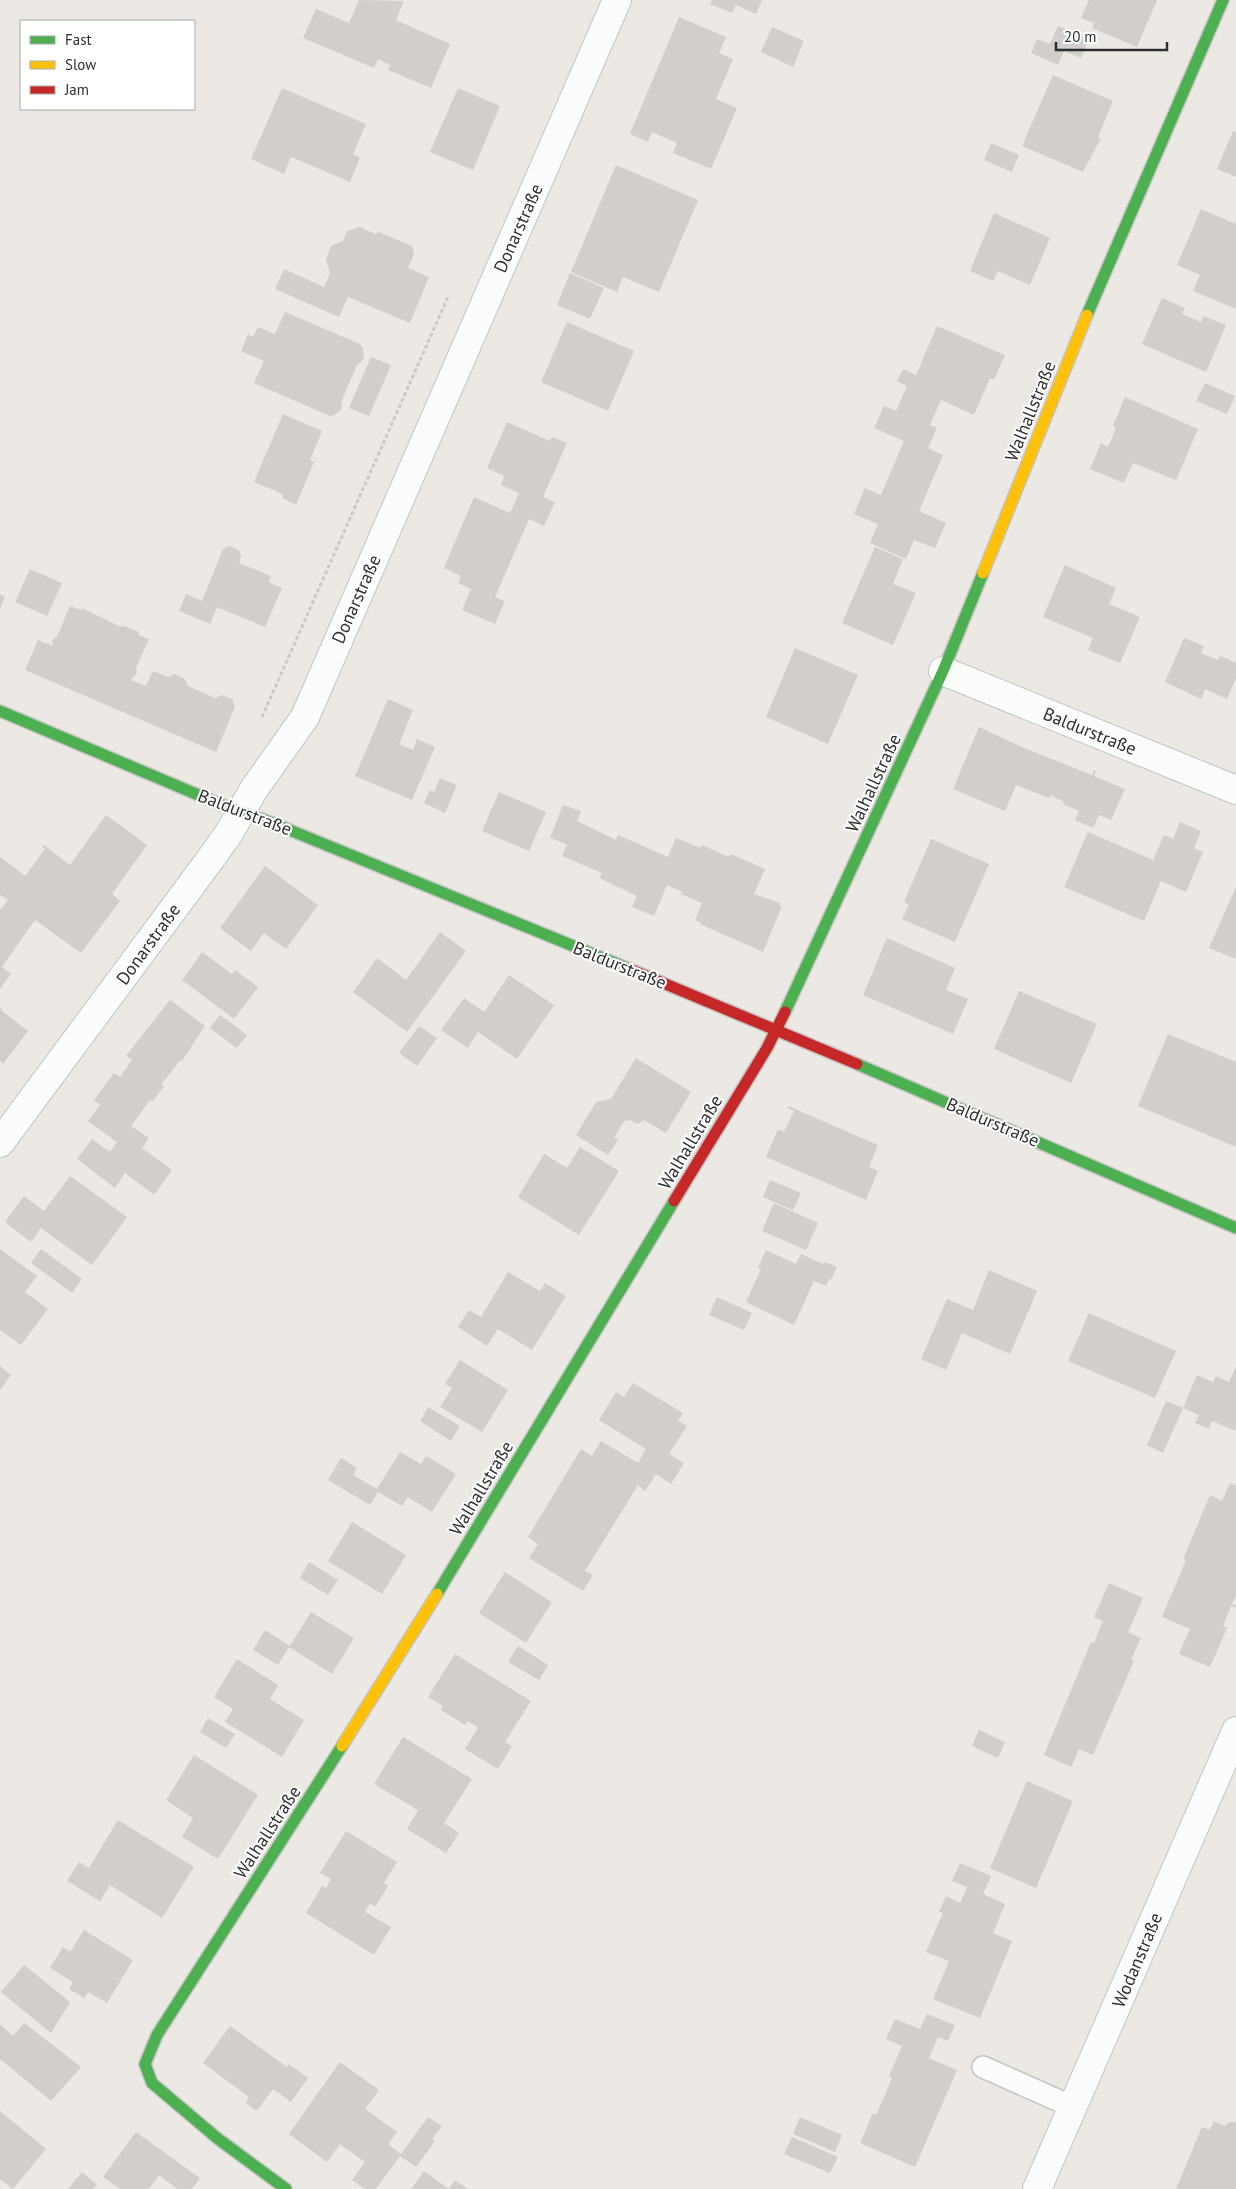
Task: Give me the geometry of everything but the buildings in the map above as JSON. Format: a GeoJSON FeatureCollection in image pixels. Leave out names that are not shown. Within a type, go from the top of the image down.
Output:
{"type":"FeatureCollection","features":[{"type":"Feature","properties":{"kind":"street","name":"Donarstraße"},"geometry":{"type":"LineString","coordinates":[[0,1143],[209,861],[254,789],[305,717],[616,0]]}},
{"type":"Feature","properties":{"kind":"street","name":"Walhallstraße"},"geometry":{"type":"LineString","coordinates":[[286,2189],[217,2138],[152,2083],[145,2064],[154,2042],[405,1648],[777,1028],[802,978],[943,671],[1082,329],[1223,0]]}},
{"type":"Feature","properties":{"kind":"street","name":"Baldurstraße"},"geometry":{"type":"LineString","coordinates":[[943,671],[1236,790]]}},
{"type":"Feature","properties":{"kind":"street","name":"Baldurstraße"},"geometry":{"type":"LineString","coordinates":[[0,711],[222,805],[242,811],[777,1028],[1236,1228]]}},
{"type":"Feature","properties":{"kind":"street","name":"Wodanstraße"},"geometry":{"type":"LineString","coordinates":[[1037,2189],[1236,1731]]}},
{"type":"Feature","properties":{"kind":"lane"},"geometry":{"type":"LineString","coordinates":[[983,2067],[1073,2108]]}},
{"type":"Feature","properties":{"kind":"path"},"geometry":{"type":"LineString","coordinates":[[258,726],[452,290]]}},
{"type":"Feature","properties":{"kind":"traffic: fast"},"geometry":{"type":"LineString","coordinates":[[1087,315],[1223,0]]}},
{"type":"Feature","properties":{"kind":"traffic: fast"},"geometry":{"type":"LineString","coordinates":[[785,1012],[943,671],[983,573]]}},
{"type":"Feature","properties":{"kind":"traffic: fast"},"geometry":{"type":"LineString","coordinates":[[0,711],[222,805],[270,822],[632,970]]}},
{"type":"Feature","properties":{"kind":"traffic: fast"},"geometry":{"type":"LineString","coordinates":[[857,1064],[1236,1228]]}},
{"type":"Feature","properties":{"kind":"traffic: fast"},"geometry":{"type":"LineString","coordinates":[[437,1594],[674,1201]]}},
{"type":"Feature","properties":{"kind":"traffic: fast"},"geometry":{"type":"LineString","coordinates":[[286,2189],[217,2138],[152,2083],[145,2064],[157,2035],[342,1746]]}},
{"type":"Feature","properties":{"kind":"traffic: slow"},"geometry":{"type":"LineString","coordinates":[[983,573],[1087,315]]}},
{"type":"Feature","properties":{"kind":"traffic: slow"},"geometry":{"type":"LineString","coordinates":[[342,1746],[437,1594]]}},
{"type":"Feature","properties":{"kind":"traffic: jam"},"geometry":{"type":"LineString","coordinates":[[632,970],[857,1064]]}},
{"type":"Feature","properties":{"kind":"traffic: jam"},"geometry":{"type":"LineString","coordinates":[[674,1201],[767,1048],[785,1012]]}}]}
